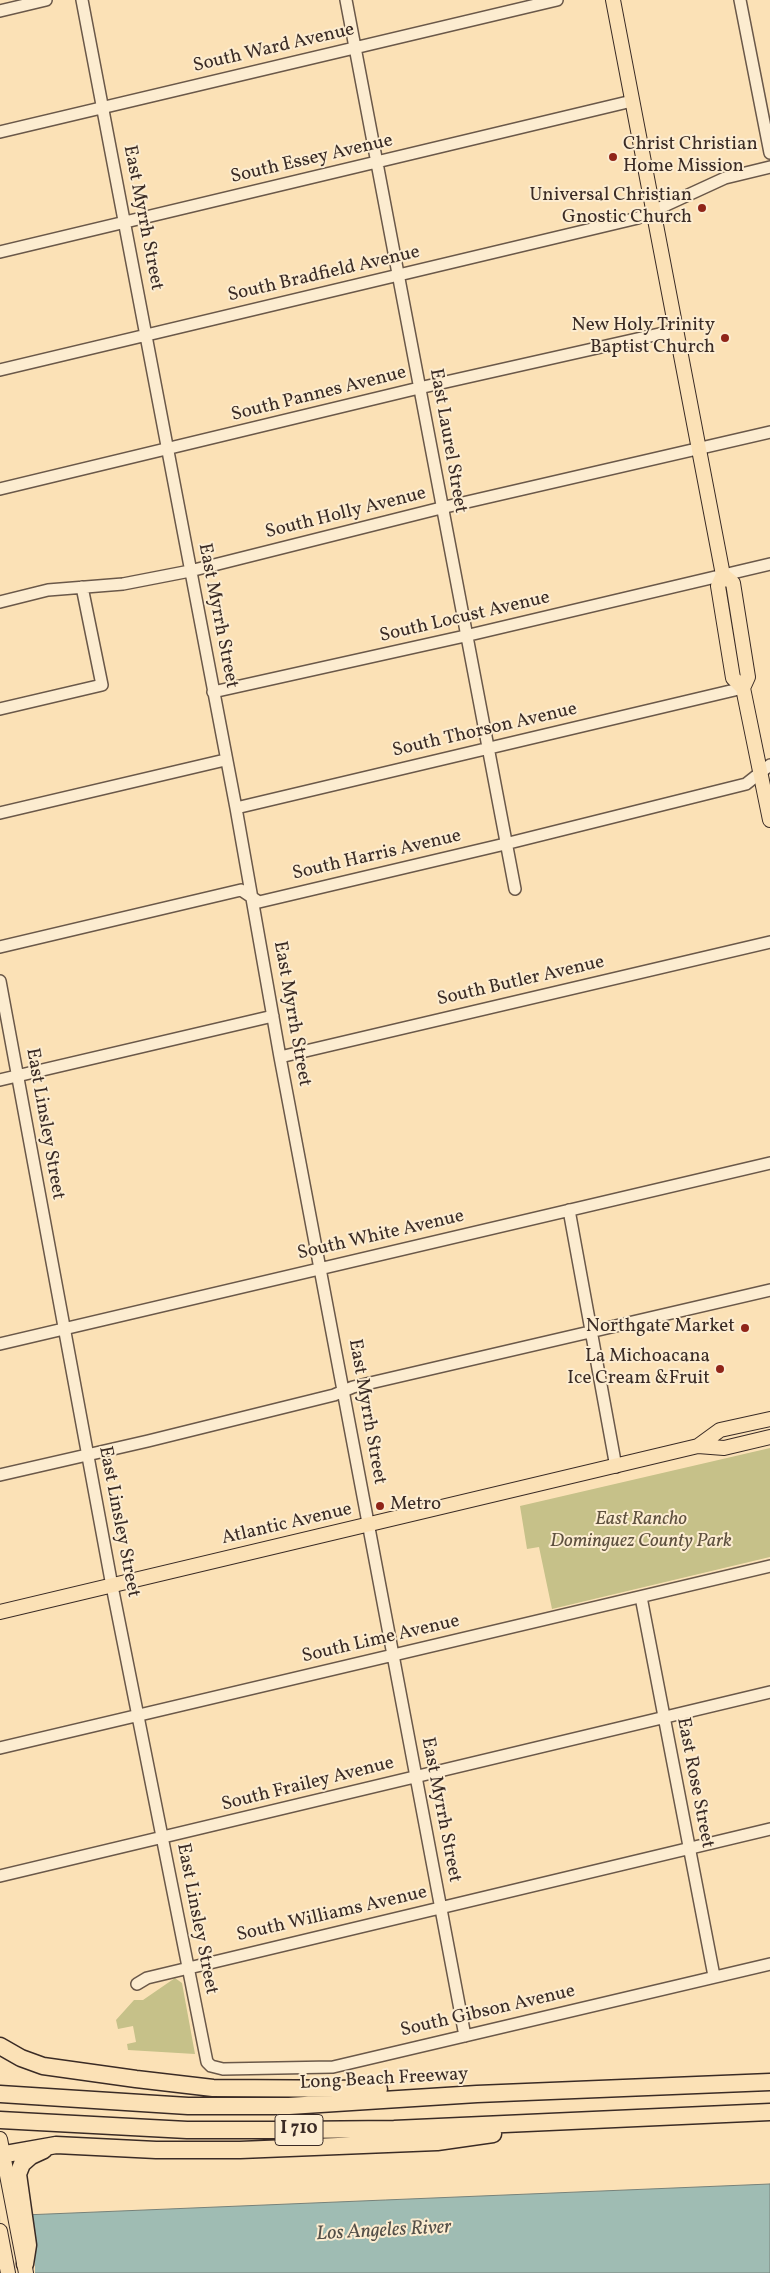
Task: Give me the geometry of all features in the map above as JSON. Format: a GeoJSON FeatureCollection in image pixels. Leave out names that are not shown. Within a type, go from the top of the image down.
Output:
{"type":"FeatureCollection","features":[{"type":"Feature","properties":{"kind":"highway"},"geometry":{"type":"LineString","coordinates":[[0,2046],[21,2058],[43,2066],[214,2088],[355,2090],[431,2086],[476,2094]]}},
{"type":"Feature","properties":{"kind":"highway","name":"Long Beach Freeway"},"geometry":{"type":"LineString","coordinates":[[0,2094],[188,2106],[289,2106],[476,2094],[500,2095],[770,2082]]}},
{"type":"Feature","properties":{"kind":"highway","name":"I 710"},"geometry":{"type":"LineString","coordinates":[[0,2120],[187,2130],[394,2129],[770,2112]]}},
{"type":"Feature","properties":{"kind":"highway"},"geometry":{"type":"LineString","coordinates":[[1,2150],[56,2145],[116,2149],[225,2150],[427,2142],[597,2120]]}},
{"type":"Feature","properties":{"kind":"highway"},"geometry":{"type":"LineString","coordinates":[[26,2268],[28,2245],[14,2188],[22,2164],[31,2156],[56,2145]]}},
{"type":"Feature","properties":{"kind":"main road"},"geometry":{"type":"LineString","coordinates":[[613,0],[723,575],[733,583],[748,677],[743,688],[765,769],[770,820]]}},
{"type":"Feature","properties":{"kind":"main road","name":"Atlantic Avenue"},"geometry":{"type":"LineString","coordinates":[[698,1446],[720,1430],[770,1419]]}},
{"type":"Feature","properties":{"kind":"main road","name":"Atlantic Avenue"},"geometry":{"type":"LineString","coordinates":[[0,1612],[698,1446],[724,1448],[770,1437]]}},
{"type":"Feature","properties":{"kind":"main road"},"geometry":{"type":"LineString","coordinates":[[1,2150],[14,2188]]}},
{"type":"Feature","properties":{"kind":"main road"},"geometry":{"type":"LineString","coordinates":[[0,2231],[8,2273]]}},
{"type":"Feature","properties":{"kind":"street"},"geometry":{"type":"LineString","coordinates":[[0,11],[46,0]]}},
{"type":"Feature","properties":{"kind":"street","name":"East Myrrh Street"},"geometry":{"type":"LineString","coordinates":[[82,0],[147,334],[225,760],[236,808],[250,896],[280,1057],[465,2036]]}},
{"type":"Feature","properties":{"kind":"street","name":"East Laurel Street"},"geometry":{"type":"LineString","coordinates":[[346,0],[399,275],[465,636],[515,889]]}},
{"type":"Feature","properties":{"kind":"street","name":"South Ward Avenue"},"geometry":{"type":"LineString","coordinates":[[0,132],[557,0]]}},
{"type":"Feature","properties":{"kind":"street"},"geometry":{"type":"LineString","coordinates":[[740,0],[770,153]]}},
{"type":"Feature","properties":{"kind":"street","name":"South Essey Avenue"},"geometry":{"type":"LineString","coordinates":[[0,252],[632,101]]}},
{"type":"Feature","properties":{"kind":"street","name":"South Bradfield Avenue"},"geometry":{"type":"LineString","coordinates":[[0,370],[638,218],[725,178],[770,167]]}},
{"type":"Feature","properties":{"kind":"street","name":"South Pannes Avenue"},"geometry":{"type":"LineString","coordinates":[[0,489],[419,388],[677,330]]}},
{"type":"Feature","properties":{"kind":"street","name":"South Holly Avenue"},"geometry":{"type":"LineString","coordinates":[[0,602],[48,590],[122,584],[190,571],[441,508],[770,432]]}},
{"type":"Feature","properties":{"kind":"street","name":"South Locust Avenue"},"geometry":{"type":"LineString","coordinates":[[213,692],[465,636],[770,564]]}},
{"type":"Feature","properties":{"kind":"street"},"geometry":{"type":"LineString","coordinates":[[0,709],[102,685],[82,587]]}},
{"type":"Feature","properties":{"kind":"street","name":"South Thorson Avenue"},"geometry":{"type":"LineString","coordinates":[[236,808],[743,688]]}},
{"type":"Feature","properties":{"kind":"street"},"geometry":{"type":"LineString","coordinates":[[0,813],[225,760]]}},
{"type":"Feature","properties":{"kind":"street","name":"South Harris Avenue"},"geometry":{"type":"LineString","coordinates":[[0,947],[241,890],[259,902],[505,844],[746,784],[765,769]]}},
{"type":"Feature","properties":{"kind":"street","name":"South Butler Avenue"},"geometry":{"type":"LineString","coordinates":[[280,1057],[770,942]]}},
{"type":"Feature","properties":{"kind":"street","name":"East Linsley Street"},"geometry":{"type":"LineString","coordinates":[[0,981],[112,1586],[205,2056],[211,2066]]}},
{"type":"Feature","properties":{"kind":"street"},"geometry":{"type":"LineString","coordinates":[[0,1080],[273,1016]]}},
{"type":"Feature","properties":{"kind":"street","name":"South White Avenue"},"geometry":{"type":"LineString","coordinates":[[0,1344],[321,1267],[770,1163]]}},
{"type":"Feature","properties":{"kind":"street"},"geometry":{"type":"LineString","coordinates":[[569,1210],[616,1467]]}},
{"type":"Feature","properties":{"kind":"street"},"geometry":{"type":"LineString","coordinates":[[0,1475],[770,1290]]}},
{"type":"Feature","properties":{"kind":"street","name":"South Lime Avenue"},"geometry":{"type":"LineString","coordinates":[[0,1748],[770,1566]]}},
{"type":"Feature","properties":{"kind":"street","name":"East Rose Street"},"geometry":{"type":"LineString","coordinates":[[641,1597],[714,1976]]}},
{"type":"Feature","properties":{"kind":"street","name":"South Frailey Avenue"},"geometry":{"type":"LineString","coordinates":[[0,1876],[162,1839],[770,1692]]}},
{"type":"Feature","properties":{"kind":"street","name":"South Williams Avenue"},"geometry":{"type":"LineString","coordinates":[[137,1984],[147,1978],[770,1829]]}},
{"type":"Feature","properties":{"kind":"street","name":"South Gibson Avenue"},"geometry":{"type":"LineString","coordinates":[[211,2066],[223,2069],[333,2067],[770,1964]]}},
{"type":"Feature","properties":{"kind":"green space","name":"East Rancho Dominguez County Park"},"geometry":{"type":"Polygon","coordinates":[[[770,1448],[770,1557],[552,1609],[539,1547],[527,1549],[520,1506],[770,1448]]]}},
{"type":"Feature","properties":{"kind":"green space"},"geometry":{"type":"Polygon","coordinates":[[[175,1978],[182,1983],[195,2054],[128,2050],[127,2044],[136,2042],[133,2026],[118,2029],[116,2020],[134,2000],[143,2000],[175,1978]]]}},
{"type":"Feature","properties":{"kind":"water","name":"Los Angeles River"},"geometry":{"type":"Polygon","coordinates":[[[770,2184],[770,2273],[0,2273],[0,2216],[770,2184]]]}},
{"type":"Feature","properties":{"kind":"pier"},"geometry":{"type":"Polygon","coordinates":[[[29,2213],[35,2249],[35,2273],[1,2273],[0,2214],[29,2213]]]}},
{"type":"Feature","properties":{"kind":"place","name":"Christ Christian Home Mission"},"geometry":{"type":"Point","coordinates":[613,157]}},
{"type":"Feature","properties":{"kind":"place","name":"Universal Christian Gnostic Church"},"geometry":{"type":"Point","coordinates":[702,208]}},
{"type":"Feature","properties":{"kind":"place","name":"New Holy Trinity Baptist Church"},"geometry":{"type":"Point","coordinates":[725,338]}},
{"type":"Feature","properties":{"kind":"place","name":"Northgate Market"},"geometry":{"type":"Point","coordinates":[745,1328]}},
{"type":"Feature","properties":{"kind":"place","name":"La Michoacana Ice Cream &Fruit"},"geometry":{"type":"Point","coordinates":[720,1369]}},
{"type":"Feature","properties":{"kind":"place","name":"Metro"},"geometry":{"type":"Point","coordinates":[380,1506]}}]}
